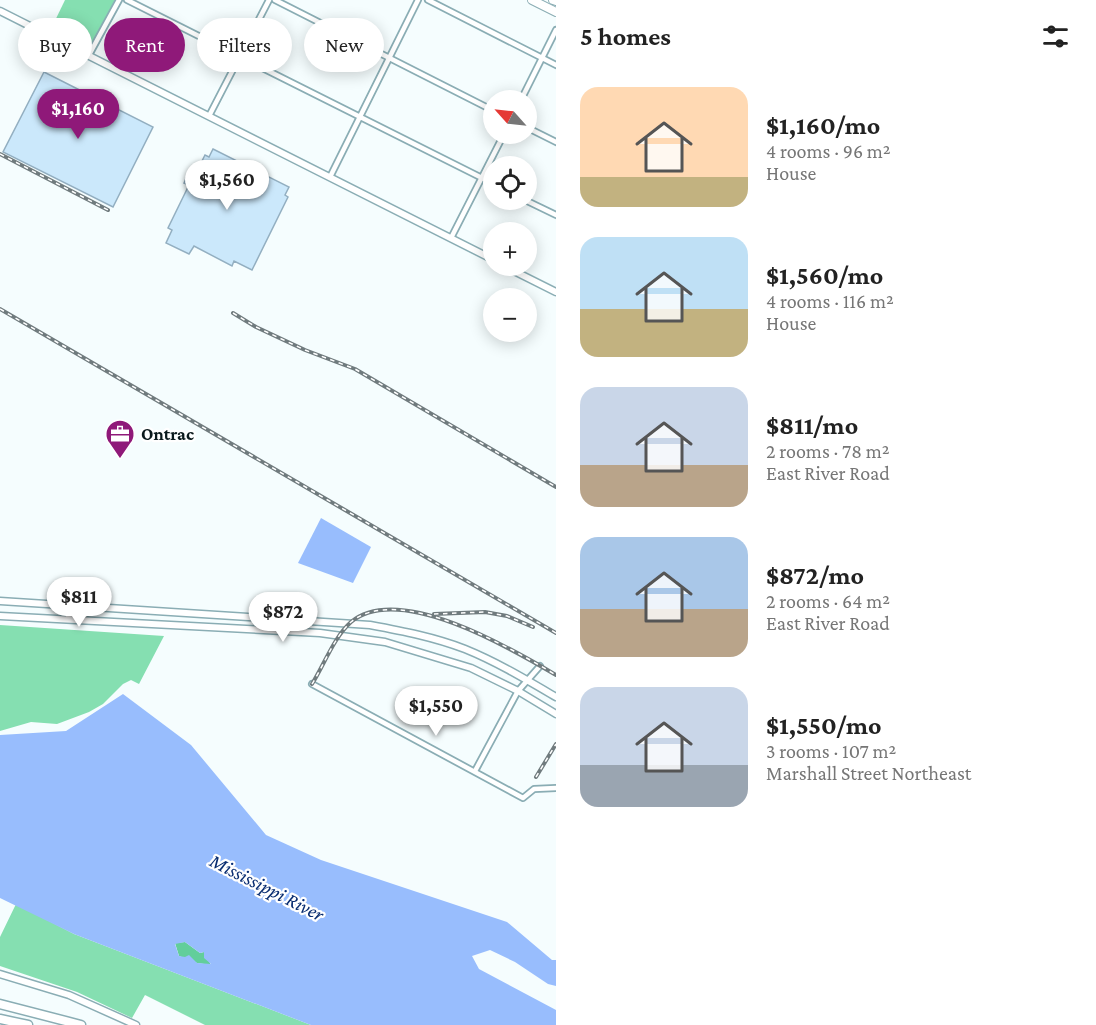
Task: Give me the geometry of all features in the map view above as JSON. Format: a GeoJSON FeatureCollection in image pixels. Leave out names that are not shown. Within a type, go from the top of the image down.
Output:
{"type":"FeatureCollection","features":[{"type":"Feature","properties":{"kind":"highway"},"geometry":{"type":"LineString","coordinates":[[0,1004],[81,1025]]}},
{"type":"Feature","properties":{"kind":"highway"},"geometry":{"type":"LineString","coordinates":[[0,1018],[28,1025]]}},
{"type":"Feature","properties":{"kind":"main road"},"geometry":{"type":"LineString","coordinates":[[532,0],[556,12]]}},
{"type":"Feature","properties":{"kind":"street"},"geometry":{"type":"LineString","coordinates":[[92,50],[119,0]]}},
{"type":"Feature","properties":{"kind":"street"},"geometry":{"type":"LineString","coordinates":[[128,0],[197,34]]}},
{"type":"Feature","properties":{"kind":"street"},"geometry":{"type":"LineString","coordinates":[[260,18],[269,0]]}},
{"type":"Feature","properties":{"kind":"street"},"geometry":{"type":"LineString","coordinates":[[275,0],[483,106]]}},
{"type":"Feature","properties":{"kind":"street"},"geometry":{"type":"LineString","coordinates":[[330,177],[418,0]]}},
{"type":"Feature","properties":{"kind":"street"},"geometry":{"type":"LineString","coordinates":[[428,0],[556,65]]}},
{"type":"Feature","properties":{"kind":"street"},"geometry":{"type":"LineString","coordinates":[[0,11],[18,20]]}},
{"type":"Feature","properties":{"kind":"street"},"geometry":{"type":"LineString","coordinates":[[526,90],[556,30]]}},
{"type":"Feature","properties":{"kind":"street"},"geometry":{"type":"LineString","coordinates":[[92,57],[483,254]]}},
{"type":"Feature","properties":{"kind":"street"},"geometry":{"type":"LineString","coordinates":[[209,116],[232,72]]}},
{"type":"Feature","properties":{"kind":"street"},"geometry":{"type":"LineString","coordinates":[[271,72],[482,178]]}},
{"type":"Feature","properties":{"kind":"street"},"geometry":{"type":"LineString","coordinates":[[537,132],[556,142]]}},
{"type":"Feature","properties":{"kind":"street"},"geometry":{"type":"LineString","coordinates":[[451,238],[499,144]]}},
{"type":"Feature","properties":{"kind":"street"},"geometry":{"type":"LineString","coordinates":[[537,206],[556,215]]}},
{"type":"Feature","properties":{"kind":"street"},"geometry":{"type":"LineString","coordinates":[[524,276],[556,292]]}},
{"type":"Feature","properties":{"kind":"street"},"geometry":{"type":"LineString","coordinates":[[0,601],[370,624],[424,636],[464,649],[556,697]]}},
{"type":"Feature","properties":{"kind":"street"},"geometry":{"type":"LineString","coordinates":[[48,619],[57,616],[82,616],[92,608]]}},
{"type":"Feature","properties":{"kind":"street"},"geometry":{"type":"LineString","coordinates":[[0,616],[320,633],[385,642],[471,668],[556,714]]}},
{"type":"Feature","properties":{"kind":"street"},"geometry":{"type":"LineString","coordinates":[[475,771],[518,692],[540,666]]}},
{"type":"Feature","properties":{"kind":"street"},"geometry":{"type":"LineString","coordinates":[[312,684],[523,798],[534,789],[556,788]]}},
{"type":"Feature","properties":{"kind":"street"},"geometry":{"type":"LineString","coordinates":[[0,974],[69,995],[136,1025]]}},
{"type":"Feature","properties":{"kind":"green space"},"geometry":{"type":"Polygon","coordinates":[[[65,0],[115,0],[92,44],[92,18],[56,18],[65,0]]]}},
{"type":"Feature","properties":{"kind":"green space"},"geometry":{"type":"Polygon","coordinates":[[[0,625],[164,636],[139,684],[131,680],[123,684],[103,704],[57,724],[31,722],[0,731],[0,625]]]}},
{"type":"Feature","properties":{"kind":"green space"},"geometry":{"type":"Polygon","coordinates":[[[16,904],[74,934],[311,1025],[205,1025],[145,995],[132,1018],[77,992],[0,966],[0,937],[16,904]]]}},
{"type":"Feature","properties":{"kind":"green space"},"geometry":{"type":"Polygon","coordinates":[[[185,942],[200,953],[204,952],[211,965],[197,963],[179,956],[175,943],[185,942]]]}},
{"type":"Feature","properties":{"kind":"water"},"geometry":{"type":"Polygon","coordinates":[[[321,518],[371,547],[353,583],[298,563],[321,518]]]}},
{"type":"Feature","properties":{"kind":"water","name":"Mississippi River"},"geometry":{"type":"Polygon","coordinates":[[[123,694],[191,745],[266,835],[321,860],[507,922],[552,960],[556,960],[556,986],[548,984],[515,962],[490,950],[472,956],[479,969],[556,1010],[556,1025],[311,1025],[74,934],[0,898],[0,735],[66,731],[123,694]],[[185,942],[175,944],[179,956],[189,955],[197,963],[211,964],[204,958],[204,952],[200,953],[185,942]]]}},
{"type":"Feature","properties":{"kind":"building"},"geometry":{"type":"Polygon","coordinates":[[[44,72],[153,127],[113,207],[3,152],[44,72]]]}},
{"type":"Feature","properties":{"kind":"building"},"geometry":{"type":"Polygon","coordinates":[[[213,149],[289,187],[285,195],[288,197],[252,270],[234,261],[232,266],[194,246],[189,254],[166,243],[172,230],[168,228],[189,185],[184,183],[188,174],[194,177],[205,155],[209,157],[213,149]]]}},
{"type":"Feature","properties":{"kind":"railway"},"geometry":{"type":"LineString","coordinates":[[0,154],[108,210]]}},
{"type":"Feature","properties":{"kind":"railway"},"geometry":{"type":"LineString","coordinates":[[0,309],[556,633]]}},
{"type":"Feature","properties":{"kind":"railway"},"geometry":{"type":"LineString","coordinates":[[233,313],[256,327],[305,350],[355,369],[556,487]]}},
{"type":"Feature","properties":{"kind":"railway"},"geometry":{"type":"LineString","coordinates":[[312,684],[334,643],[351,622],[372,612],[397,610],[425,614],[455,624],[512,650],[556,675]]}},
{"type":"Feature","properties":{"kind":"railway"},"geometry":{"type":"LineString","coordinates":[[434,614],[485,612],[507,616],[533,627]]}},
{"type":"Feature","properties":{"kind":"railway"},"geometry":{"type":"LineString","coordinates":[[536,777],[556,744]]}},
{"type":"Feature","properties":{"kind":"place","name":"Ontrac"},"geometry":{"type":"Point","coordinates":[120,460]}}]}
